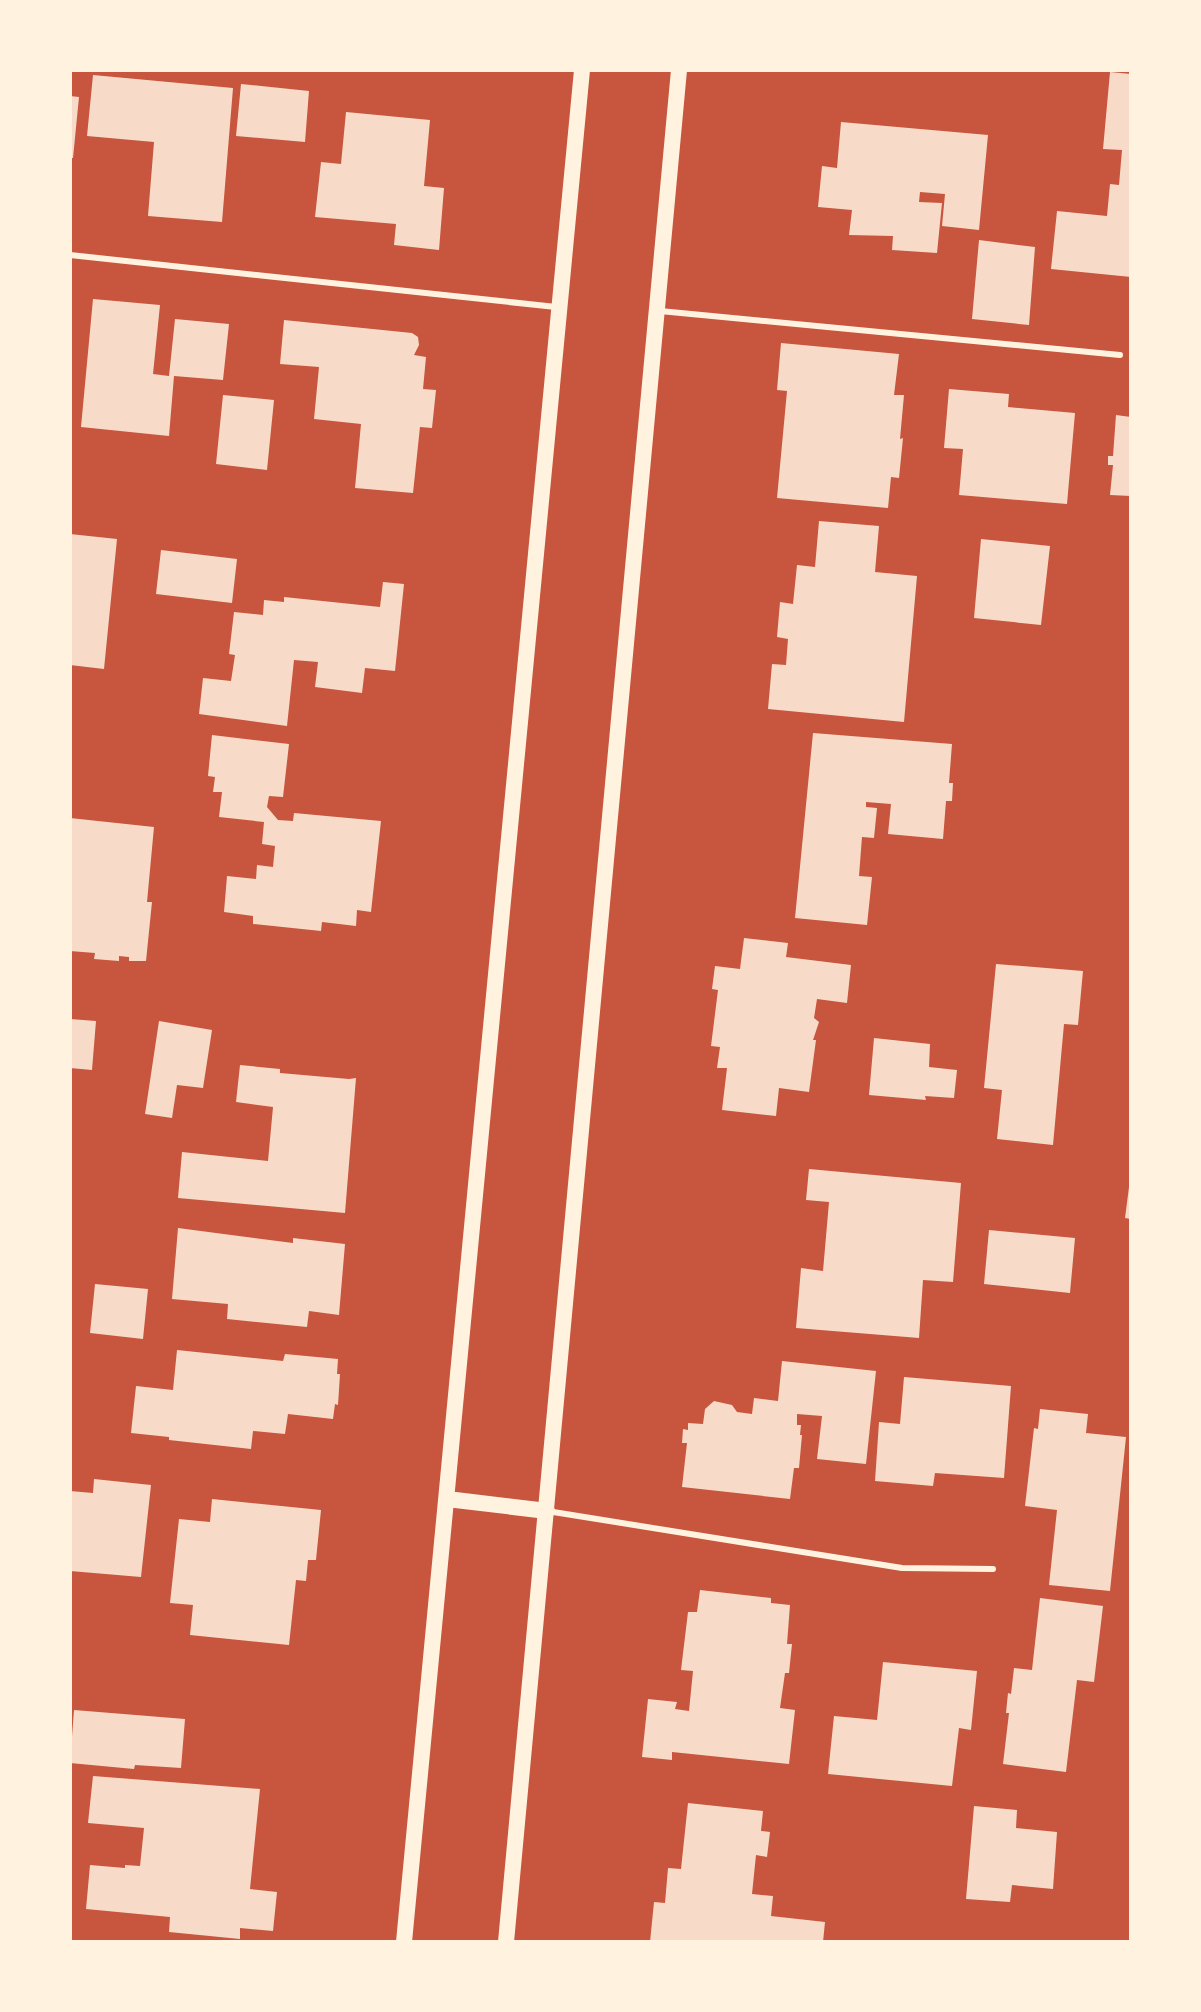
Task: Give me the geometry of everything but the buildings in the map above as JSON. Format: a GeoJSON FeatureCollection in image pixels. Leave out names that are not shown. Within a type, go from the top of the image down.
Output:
{"type":"FeatureCollection","features":[{"type":"Feature","properties":{"kind":"main road"},"geometry":{"type":"LineString","coordinates":[[404,1942],[582,70]]}},
{"type":"Feature","properties":{"kind":"main road"},"geometry":{"type":"LineString","coordinates":[[506,1942],[679,70]]}},
{"type":"Feature","properties":{"kind":"main road"},"geometry":{"type":"LineString","coordinates":[[447,1499],[547,1511]]}},
{"type":"Feature","properties":{"kind":"lane"},"geometry":{"type":"LineString","coordinates":[[70,255],[560,308]]}},
{"type":"Feature","properties":{"kind":"lane"},"geometry":{"type":"LineString","coordinates":[[657,311],[1120,355]]}},
{"type":"Feature","properties":{"kind":"lane"},"geometry":{"type":"LineString","coordinates":[[547,1511],[902,1568],[993,1569]]}}]}
